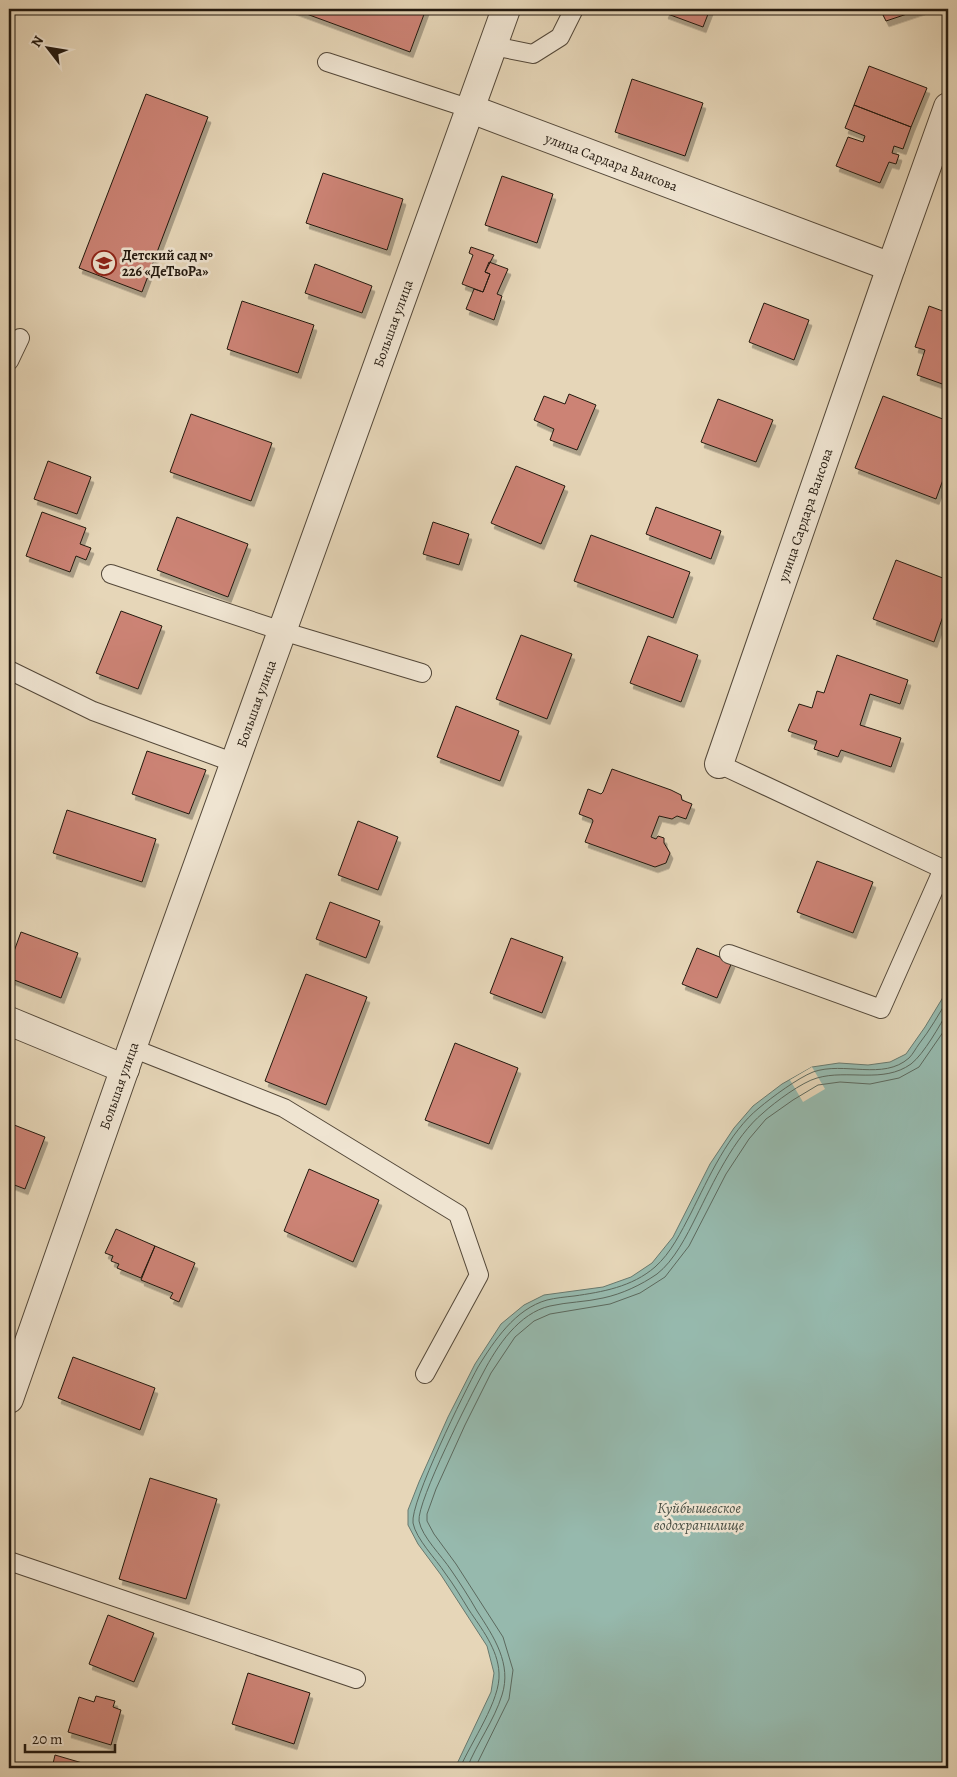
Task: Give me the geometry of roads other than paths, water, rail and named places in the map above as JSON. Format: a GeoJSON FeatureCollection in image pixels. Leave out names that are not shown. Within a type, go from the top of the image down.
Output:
{"type":"FeatureCollection","features":[{"type":"Feature","properties":{"kind":"street","name":"Большая улица"},"geometry":{"type":"LineString","coordinates":[[9,1399],[129,1058],[506,9]]}},
{"type":"Feature","properties":{"kind":"street","name":"улица Сардара Ваисова"},"geometry":{"type":"LineString","coordinates":[[719,764],[948,108]]}},
{"type":"Feature","properties":{"kind":"street","name":"улица Сардара Ваисова"},"geometry":{"type":"LineString","coordinates":[[471,109],[892,267]]}},
{"type":"Feature","properties":{"kind":"street"},"geometry":{"type":"LineString","coordinates":[[9,1022],[129,1058]]}},
{"type":"Feature","properties":{"kind":"lane"},"geometry":{"type":"LineString","coordinates":[[493,46],[533,54],[560,37],[574,9]]}},
{"type":"Feature","properties":{"kind":"lane"},"geometry":{"type":"LineString","coordinates":[[327,62],[471,109]]}},
{"type":"Feature","properties":{"kind":"lane"},"geometry":{"type":"LineString","coordinates":[[9,361],[20,338]]}},
{"type":"Feature","properties":{"kind":"lane"},"geometry":{"type":"LineString","coordinates":[[111,574],[282,631],[422,673]]}},
{"type":"Feature","properties":{"kind":"lane"},"geometry":{"type":"LineString","coordinates":[[9,670],[93,711],[235,763]]}},
{"type":"Feature","properties":{"kind":"lane"},"geometry":{"type":"LineString","coordinates":[[719,764],[943,869],[881,1009],[729,954]]}},
{"type":"Feature","properties":{"kind":"lane"},"geometry":{"type":"LineString","coordinates":[[129,1058],[284,1108],[458,1214],[479,1275],[425,1374]]}},
{"type":"Feature","properties":{"kind":"lane"},"geometry":{"type":"LineString","coordinates":[[9,1561],[356,1679]]}},
{"type":"Feature","properties":{"kind":"water","name":"Куйбышевское водохранилище"},"geometry":{"type":"Polygon","coordinates":[[[948,989],[948,1768],[455,1768],[491,1692],[494,1673],[487,1646],[441,1575],[418,1544],[408,1525],[408,1510],[448,1417],[475,1364],[501,1324],[524,1305],[544,1295],[603,1287],[631,1277],[652,1263],[673,1237],[710,1164],[734,1128],[753,1106],[782,1084],[812,1067],[839,1063],[868,1065],[890,1062],[906,1054],[948,989]]]}},
{"type":"Feature","properties":{"kind":"place","name":"Детский сад № 226 «ДеТвоРа»"},"geometry":{"type":"Point","coordinates":[104,263]}}]}
